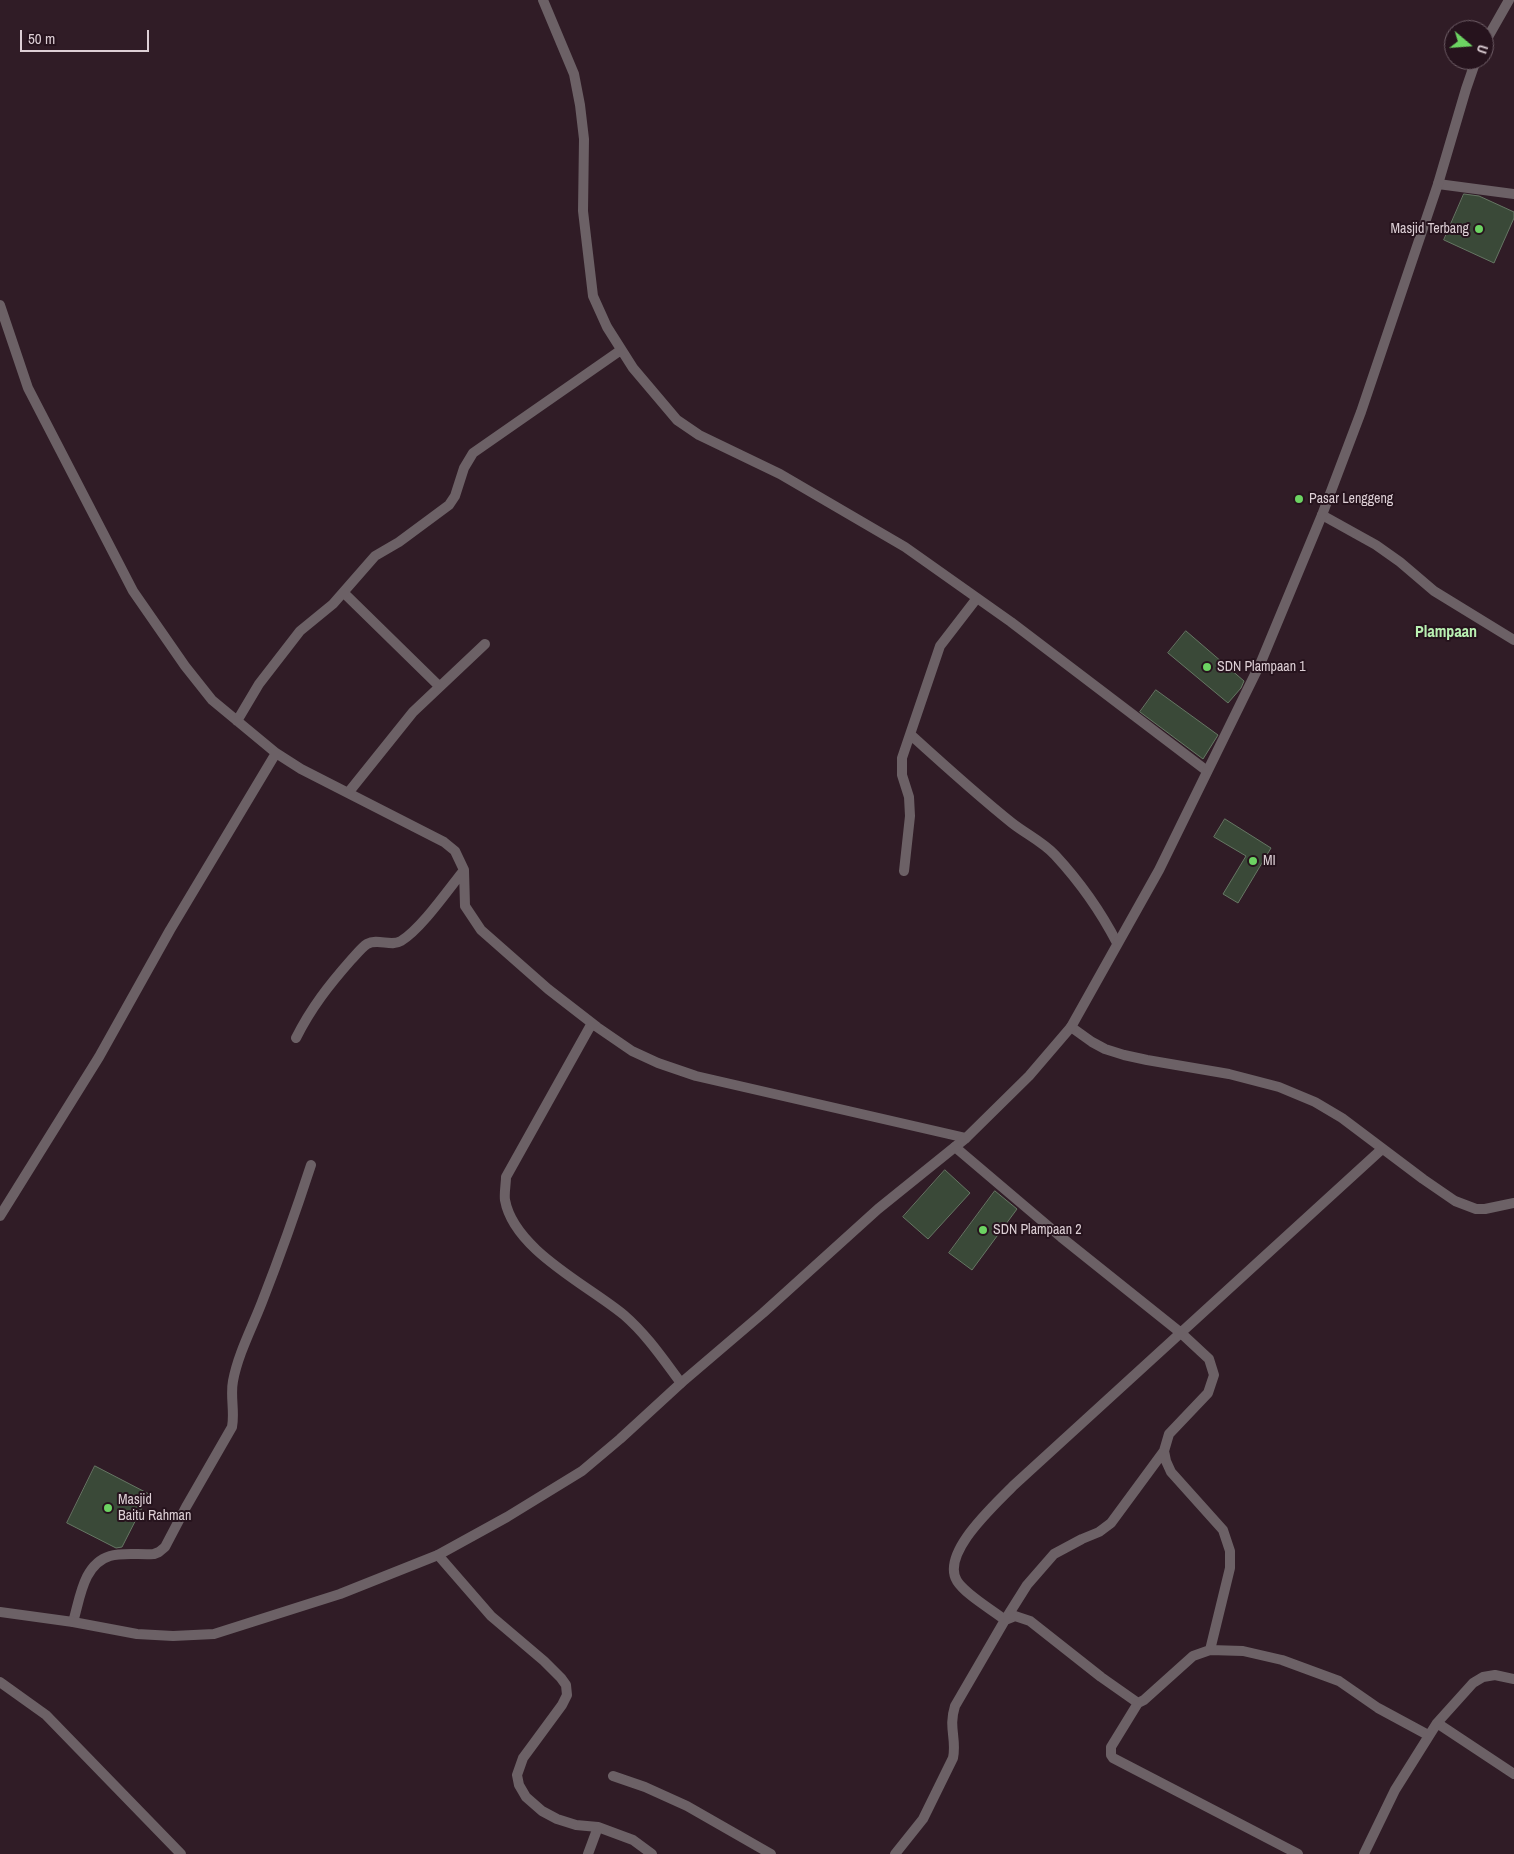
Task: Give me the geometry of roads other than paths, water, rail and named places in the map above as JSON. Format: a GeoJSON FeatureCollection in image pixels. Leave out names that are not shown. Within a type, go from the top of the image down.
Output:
{"type":"FeatureCollection","features":[{"type":"Feature","properties":{"kind":"street"},"geometry":{"type":"LineString","coordinates":[[543,0],[574,74],[580,105],[584,139],[583,211],[593,296],[606,327],[633,368],[678,420],[699,435],[780,474],[905,547],[1101,689],[1207,771]]}},
{"type":"Feature","properties":{"kind":"street"},"geometry":{"type":"LineString","coordinates":[[1494,26],[1509,0]]}},
{"type":"Feature","properties":{"kind":"street"},"geometry":{"type":"LineString","coordinates":[[0,1612],[73,1622],[137,1634],[173,1636],[214,1634],[340,1594],[438,1555],[507,1517],[582,1471],[620,1439],[680,1382],[763,1313],[878,1210],[966,1138],[1029,1076],[1071,1027],[1159,870],[1261,662],[1322,515],[1361,412],[1438,184],[1473,70]]}},
{"type":"Feature","properties":{"kind":"street"},"geometry":{"type":"LineString","coordinates":[[1438,184],[1514,194]]}},
{"type":"Feature","properties":{"kind":"street"},"geometry":{"type":"LineString","coordinates":[[0,305],[28,388],[133,591],[185,666],[212,700],[276,753],[301,769],[444,842],[455,851],[464,870],[465,906],[480,930],[548,989],[592,1023],[632,1050],[658,1063],[696,1076],[966,1138]]}},
{"type":"Feature","properties":{"kind":"street"},"geometry":{"type":"LineString","coordinates":[[237,721],[259,684],[300,630],[333,604],[375,556],[399,542],[449,505],[455,496],[464,468],[473,453],[621,350]]}},
{"type":"Feature","properties":{"kind":"street"},"geometry":{"type":"LineString","coordinates":[[1322,515],[1376,546],[1400,562],[1434,591],[1514,640]]}},
{"type":"Feature","properties":{"kind":"street"},"geometry":{"type":"LineString","coordinates":[[344,593],[439,686]]}},
{"type":"Feature","properties":{"kind":"street"},"geometry":{"type":"LineString","coordinates":[[904,871],[910,816],[909,797],[902,775],[902,758],[940,646],[977,598]]}},
{"type":"Feature","properties":{"kind":"street"},"geometry":{"type":"LineString","coordinates":[[348,793],[413,712],[485,644]]}},
{"type":"Feature","properties":{"kind":"street"},"geometry":{"type":"LineString","coordinates":[[911,735],[1006,818],[1054,853],[1082,885],[1101,912],[1117,943]]}},
{"type":"Feature","properties":{"kind":"street"},"geometry":{"type":"LineString","coordinates":[[0,1216],[94,1066],[170,930],[276,753]]}},
{"type":"Feature","properties":{"kind":"street"},"geometry":{"type":"LineString","coordinates":[[296,1038],[309,1012],[340,972],[364,946],[373,942],[394,944],[400,942],[414,931],[464,870]]}},
{"type":"Feature","properties":{"kind":"street"},"geometry":{"type":"LineString","coordinates":[[592,1023],[506,1177],[505,1200],[515,1224],[531,1244],[623,1315],[648,1338],[680,1382]]}},
{"type":"Feature","properties":{"kind":"street"},"geometry":{"type":"LineString","coordinates":[[1071,1027],[1105,1049],[1147,1060],[1229,1074],[1279,1087],[1315,1102],[1342,1118],[1455,1201],[1469,1207],[1485,1209],[1514,1203]]}},
{"type":"Feature","properties":{"kind":"street"},"geometry":{"type":"LineString","coordinates":[[895,1854],[923,1820],[953,1758],[951,1718],[955,1706],[1027,1585],[1054,1554],[1099,1532],[1111,1523],[1164,1451],[1170,1434],[1208,1393],[1214,1375],[1209,1359],[1181,1332],[1061,1237],[955,1146]]}},
{"type":"Feature","properties":{"kind":"street"},"geometry":{"type":"LineString","coordinates":[[1005,1620],[970,1594],[956,1580],[954,1567],[957,1554],[967,1536],[1013,1486],[1382,1149]]}},
{"type":"Feature","properties":{"kind":"street"},"geometry":{"type":"LineString","coordinates":[[73,1622],[87,1575],[98,1564],[110,1556],[154,1554],[164,1547],[232,1427],[233,1381],[237,1366],[293,1220],[311,1165]]}},
{"type":"Feature","properties":{"kind":"street"},"geometry":{"type":"LineString","coordinates":[[1164,1451],[1171,1472],[1223,1530],[1230,1551],[1230,1568],[1210,1650]]}},
{"type":"Feature","properties":{"kind":"street"},"geometry":{"type":"LineString","coordinates":[[438,1555],[491,1616],[544,1661],[562,1678],[566,1685],[567,1695],[562,1705],[523,1758],[517,1775],[519,1785],[526,1796],[536,1806],[557,1819],[576,1825],[598,1827],[632,1840],[652,1854]]}},
{"type":"Feature","properties":{"kind":"street"},"geometry":{"type":"LineString","coordinates":[[1005,1620],[1015,1616],[1030,1620],[1101,1677],[1138,1703]]}},
{"type":"Feature","properties":{"kind":"street"},"geometry":{"type":"LineString","coordinates":[[1298,1854],[1114,1758],[1111,1755],[1111,1748],[1138,1703],[1144,1700],[1193,1656],[1210,1650],[1235,1651],[1264,1655],[1319,1672],[1339,1681],[1378,1708],[1428,1735]]}},
{"type":"Feature","properties":{"kind":"street"},"geometry":{"type":"LineString","coordinates":[[1364,1854],[1395,1790],[1437,1723],[1473,1683],[1483,1677],[1495,1675],[1514,1679]]}},
{"type":"Feature","properties":{"kind":"street"},"geometry":{"type":"LineString","coordinates":[[0,1682],[46,1716],[181,1854]]}},
{"type":"Feature","properties":{"kind":"street"},"geometry":{"type":"LineString","coordinates":[[1437,1723],[1514,1774]]}},
{"type":"Feature","properties":{"kind":"street"},"geometry":{"type":"LineString","coordinates":[[613,1776],[645,1787],[687,1806],[771,1854]]}},
{"type":"Feature","properties":{"kind":"street"},"geometry":{"type":"LineString","coordinates":[[588,1854],[598,1827]]}},
{"type":"Feature","properties":{"kind":"place","name":"Masjid Terbang"},"geometry":{"type":"Point","coordinates":[1479,229]}},
{"type":"Feature","properties":{"kind":"place","name":"Pasar Lenggeng"},"geometry":{"type":"Point","coordinates":[1299,499]}},
{"type":"Feature","properties":{"kind":"place","name":"SDN Plampaan 1"},"geometry":{"type":"Point","coordinates":[1207,667]}},
{"type":"Feature","properties":{"kind":"place","name":"MI"},"geometry":{"type":"Point","coordinates":[1253,861]}},
{"type":"Feature","properties":{"kind":"place","name":"SDN Plampaan 2"},"geometry":{"type":"Point","coordinates":[983,1230]}},
{"type":"Feature","properties":{"kind":"place","name":"Masjid Baitu Rahman"},"geometry":{"type":"Point","coordinates":[108,1508]}},
{"type":"Feature","properties":{"kind":"district","name":"Plampaan"},"geometry":{"type":"Point","coordinates":[1446,633]}}]}
